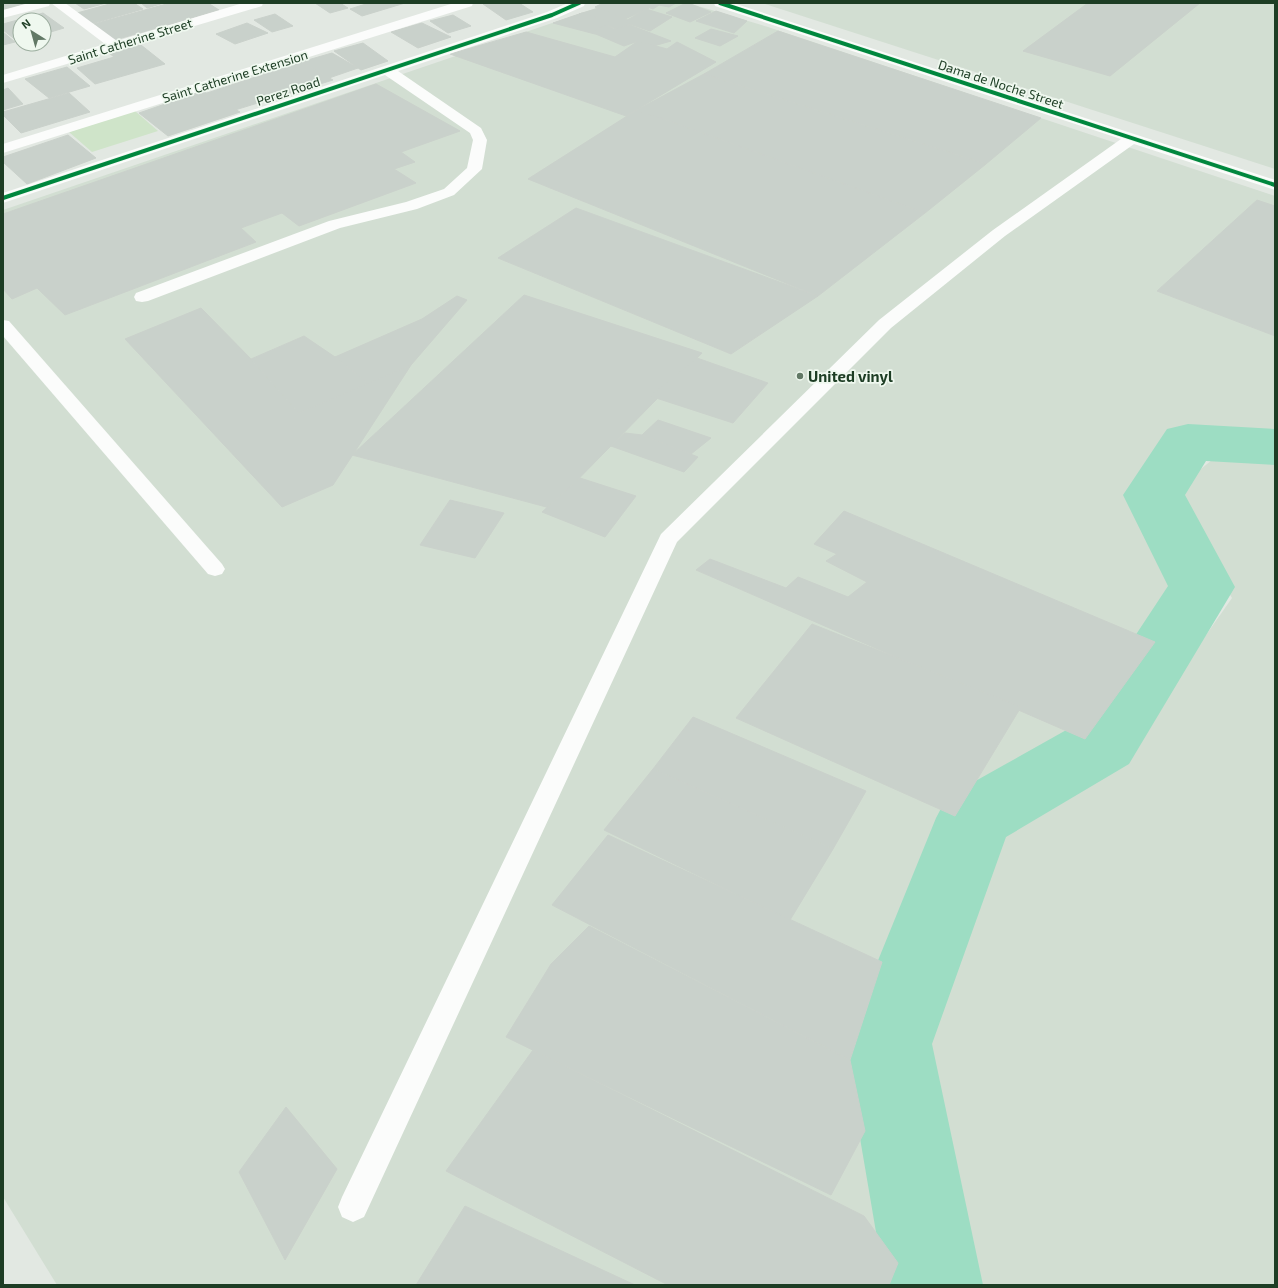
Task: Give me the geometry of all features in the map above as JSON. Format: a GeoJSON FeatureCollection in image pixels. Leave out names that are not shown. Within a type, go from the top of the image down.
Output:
{"type":"FeatureCollection","features":[{"type":"Feature","properties":{"kind":"street"},"geometry":{"type":"LineString","coordinates":[[3,14],[44,3]]}},
{"type":"Feature","properties":{"kind":"street"},"geometry":{"type":"LineString","coordinates":[[57,3],[115,45]]}},
{"type":"Feature","properties":{"kind":"street","name":"Saint Catherine Street"},"geometry":{"type":"LineString","coordinates":[[3,79],[115,45],[228,6],[257,3]]}},
{"type":"Feature","properties":{"kind":"street","name":"Saint Catherine Extension"},"geometry":{"type":"LineString","coordinates":[[3,149],[467,3]]}},
{"type":"Feature","properties":{"kind":"street","name":"Perez Road"},"geometry":{"type":"LineString","coordinates":[[3,198],[552,15],[579,3]]}},
{"type":"Feature","properties":{"kind":"street","name":"Dama de Noche Street"},"geometry":{"type":"LineString","coordinates":[[720,3],[1275,185]]}},
{"type":"Feature","properties":{"kind":"street"},"geometry":{"type":"LineString","coordinates":[[142,297],[335,224],[411,206],[449,192],[474,170],[480,140],[476,132],[387,70]]}},
{"type":"Feature","properties":{"kind":"street"},"geometry":{"type":"LineString","coordinates":[[353,1207],[668,540],[885,324],[999,233],[1132,138]]}},
{"type":"Feature","properties":{"kind":"street"},"geometry":{"type":"LineString","coordinates":[[3,325],[215,569]]}},
{"type":"Feature","properties":{"kind":"shaded area"},"geometry":{"type":"Polygon","coordinates":[[[611,3],[688,3],[768,27],[1275,196],[1275,438],[1178,428],[1133,483],[1189,583],[1155,642],[1085,739],[945,820],[900,963],[863,1061],[916,1262],[919,1285],[57,1285],[3,1197],[3,210],[611,3]]]}},
{"type":"Feature","properties":{"kind":"shaded area"},"geometry":{"type":"Polygon","coordinates":[[[762,3],[1275,3],[1275,169],[762,3]]]}},
{"type":"Feature","properties":{"kind":"shaded area"},"geometry":{"type":"Polygon","coordinates":[[[1223,451],[1275,454],[1275,1285],[967,1285],[953,1239],[911,1052],[999,832],[1112,769],[1232,598],[1169,495],[1223,451]]]}},
{"type":"Feature","properties":{"kind":"green space"},"geometry":{"type":"Polygon","coordinates":[[[135,111],[158,131],[92,152],[69,132],[135,111]]]}},
{"type":"Feature","properties":{"kind":"building"},"geometry":{"type":"Polygon","coordinates":[[[3,3],[27,3],[3,10],[3,3]]]}},
{"type":"Feature","properties":{"kind":"building"},"geometry":{"type":"Polygon","coordinates":[[[75,3],[106,3],[84,9],[75,3]]]}},
{"type":"Feature","properties":{"kind":"building"},"geometry":{"type":"Polygon","coordinates":[[[113,3],[134,3],[143,9],[91,24],[77,13],[113,3]]]}},
{"type":"Feature","properties":{"kind":"building"},"geometry":{"type":"Polygon","coordinates":[[[141,3],[164,3],[147,8],[141,3]]]}},
{"type":"Feature","properties":{"kind":"building"},"geometry":{"type":"Polygon","coordinates":[[[170,3],[208,3],[219,10],[115,40],[94,24],[170,3]]]}},
{"type":"Feature","properties":{"kind":"building"},"geometry":{"type":"Polygon","coordinates":[[[315,3],[340,3],[348,8],[330,13],[315,3]]]}},
{"type":"Feature","properties":{"kind":"building"},"geometry":{"type":"Polygon","coordinates":[[[369,3],[405,3],[362,16],[350,9],[369,3]]]}},
{"type":"Feature","properties":{"kind":"building"},"geometry":{"type":"Polygon","coordinates":[[[519,3],[533,12],[506,20],[483,4],[519,3]]]}},
{"type":"Feature","properties":{"kind":"building"},"geometry":{"type":"Polygon","coordinates":[[[603,3],[633,3],[649,8],[625,19],[595,7],[603,3]]]}},
{"type":"Feature","properties":{"kind":"building"},"geometry":{"type":"Polygon","coordinates":[[[636,3],[676,3],[669,7],[659,5],[653,9],[636,3]]]}},
{"type":"Feature","properties":{"kind":"building"},"geometry":{"type":"Polygon","coordinates":[[[686,3],[711,12],[690,22],[666,13],[686,3]]]}},
{"type":"Feature","properties":{"kind":"building"},"geometry":{"type":"Polygon","coordinates":[[[1088,3],[1200,3],[1110,76],[1023,51],[1088,3]]]}},
{"type":"Feature","properties":{"kind":"building"},"geometry":{"type":"Polygon","coordinates":[[[599,8],[634,23],[617,29],[579,14],[599,8]]]}},
{"type":"Feature","properties":{"kind":"building"},"geometry":{"type":"Polygon","coordinates":[[[646,9],[672,17],[650,31],[624,22],[646,9]]]}},
{"type":"Feature","properties":{"kind":"building"},"geometry":{"type":"Polygon","coordinates":[[[716,11],[747,21],[734,33],[696,21],[716,11]]]}},
{"type":"Feature","properties":{"kind":"building"},"geometry":{"type":"Polygon","coordinates":[[[582,13],[611,22],[595,34],[553,23],[582,13]]]}},
{"type":"Feature","properties":{"kind":"building"},"geometry":{"type":"Polygon","coordinates":[[[275,14],[293,26],[272,32],[254,20],[275,14]]]}},
{"type":"Feature","properties":{"kind":"building"},"geometry":{"type":"Polygon","coordinates":[[[453,15],[471,26],[448,33],[430,21],[453,15]]]}},
{"type":"Feature","properties":{"kind":"building"},"geometry":{"type":"Polygon","coordinates":[[[52,19],[64,28],[52,32],[52,19]]]}},
{"type":"Feature","properties":{"kind":"building"},"geometry":{"type":"Polygon","coordinates":[[[12,22],[12,37],[3,30],[3,24],[12,22]]]}},
{"type":"Feature","properties":{"kind":"building"},"geometry":{"type":"Polygon","coordinates":[[[247,23],[268,33],[235,44],[216,34],[247,23]]]}},
{"type":"Feature","properties":{"kind":"building"},"geometry":{"type":"Polygon","coordinates":[[[422,23],[451,37],[418,48],[391,32],[422,23]]]}},
{"type":"Feature","properties":{"kind":"building"},"geometry":{"type":"Polygon","coordinates":[[[606,25],[638,41],[624,46],[591,32],[606,25]]]}},
{"type":"Feature","properties":{"kind":"building"},"geometry":{"type":"Polygon","coordinates":[[[630,25],[671,41],[650,47],[614,29],[630,25]]]}},
{"type":"Feature","properties":{"kind":"building"},"geometry":{"type":"Polygon","coordinates":[[[711,29],[738,36],[720,46],[695,38],[711,29]]]}},
{"type":"Feature","properties":{"kind":"building"},"geometry":{"type":"Polygon","coordinates":[[[778,31],[1041,118],[986,164],[704,74],[778,31]]]}},
{"type":"Feature","properties":{"kind":"building"},"geometry":{"type":"Polygon","coordinates":[[[3,32],[12,40],[12,43],[3,45],[3,32]]]}},
{"type":"Feature","properties":{"kind":"building"},"geometry":{"type":"Polygon","coordinates":[[[526,32],[615,57],[638,41],[667,49],[677,42],[716,62],[626,116],[450,54],[526,32]]]}},
{"type":"Feature","properties":{"kind":"building"},"geometry":{"type":"Polygon","coordinates":[[[363,43],[388,61],[361,70],[334,51],[363,43]]]}},
{"type":"Feature","properties":{"kind":"building"},"geometry":{"type":"Polygon","coordinates":[[[141,45],[165,64],[95,84],[77,68],[114,57],[109,53],[141,45]]]}},
{"type":"Feature","properties":{"kind":"building"},"geometry":{"type":"Polygon","coordinates":[[[332,53],[358,68],[329,78],[301,62],[332,53]]]}},
{"type":"Feature","properties":{"kind":"building"},"geometry":{"type":"Polygon","coordinates":[[[301,62],[333,80],[235,110],[207,93],[301,62]]]}},
{"type":"Feature","properties":{"kind":"building"},"geometry":{"type":"Polygon","coordinates":[[[67,67],[90,86],[49,98],[25,79],[67,67]]]}},
{"type":"Feature","properties":{"kind":"building"},"geometry":{"type":"Polygon","coordinates":[[[704,74],[986,164],[925,213],[635,111],[704,74]]]}},
{"type":"Feature","properties":{"kind":"building"},"geometry":{"type":"Polygon","coordinates":[[[376,84],[460,131],[401,152],[415,162],[394,169],[416,183],[299,226],[282,213],[241,228],[256,242],[65,315],[37,288],[12,299],[3,289],[3,214],[376,84]]]}},
{"type":"Feature","properties":{"kind":"building"},"geometry":{"type":"Polygon","coordinates":[[[8,88],[23,104],[3,110],[3,90],[8,88]]]}},
{"type":"Feature","properties":{"kind":"building"},"geometry":{"type":"Polygon","coordinates":[[[203,91],[240,112],[168,136],[139,113],[203,91]]]}},
{"type":"Feature","properties":{"kind":"building"},"geometry":{"type":"Polygon","coordinates":[[[69,93],[90,112],[21,133],[3,115],[3,112],[69,93]]]}},
{"type":"Feature","properties":{"kind":"building"},"geometry":{"type":"Polygon","coordinates":[[[635,111],[661,118],[925,213],[818,296],[528,179],[635,111]]]}},
{"type":"Feature","properties":{"kind":"building"},"geometry":{"type":"Polygon","coordinates":[[[68,135],[96,158],[27,184],[3,162],[3,157],[68,135]]]}},
{"type":"Feature","properties":{"kind":"building"},"geometry":{"type":"Polygon","coordinates":[[[1257,200],[1275,206],[1275,336],[1157,291],[1257,200]]]}},
{"type":"Feature","properties":{"kind":"building"},"geometry":{"type":"Polygon","coordinates":[[[576,208],[818,296],[731,354],[498,258],[576,208]]]}},
{"type":"Feature","properties":{"kind":"building"},"geometry":{"type":"Polygon","coordinates":[[[524,295],[702,353],[550,508],[352,455],[524,295]]]}},
{"type":"Feature","properties":{"kind":"building"},"geometry":{"type":"Polygon","coordinates":[[[457,296],[467,300],[411,365],[369,384],[335,357],[422,319],[457,296]]]}},
{"type":"Feature","properties":{"kind":"building"},"geometry":{"type":"Polygon","coordinates":[[[201,308],[251,359],[299,413],[350,459],[333,485],[282,507],[125,339],[201,308]]]}},
{"type":"Feature","properties":{"kind":"building"},"geometry":{"type":"Polygon","coordinates":[[[304,336],[335,357],[369,384],[299,413],[251,359],[304,336]]]}},
{"type":"Feature","properties":{"kind":"building"},"geometry":{"type":"Polygon","coordinates":[[[697,358],[768,383],[733,423],[650,396],[697,358]]]}},
{"type":"Feature","properties":{"kind":"building"},"geometry":{"type":"Polygon","coordinates":[[[411,365],[350,459],[299,413],[411,365]]]}},
{"type":"Feature","properties":{"kind":"building"},"geometry":{"type":"Polygon","coordinates":[[[658,420],[711,438],[691,454],[642,435],[658,420]]]}},
{"type":"Feature","properties":{"kind":"building"},"geometry":{"type":"Polygon","coordinates":[[[625,433],[642,435],[698,457],[684,472],[611,446],[625,433]]]}},
{"type":"Feature","properties":{"kind":"building"},"geometry":{"type":"Polygon","coordinates":[[[580,478],[636,496],[605,537],[542,512],[580,478]]]}},
{"type":"Feature","properties":{"kind":"building"},"geometry":{"type":"Polygon","coordinates":[[[450,500],[504,513],[475,558],[420,545],[450,500]]]}},
{"type":"Feature","properties":{"kind":"building"},"geometry":{"type":"Polygon","coordinates":[[[844,511],[1155,642],[1085,739],[696,570],[710,559],[786,588],[798,577],[848,597],[867,582],[826,561],[837,554],[814,544],[844,511]]]}},
{"type":"Feature","properties":{"kind":"building"},"geometry":{"type":"Polygon","coordinates":[[[812,624],[1021,707],[955,816],[736,718],[812,624]]]}},
{"type":"Feature","properties":{"kind":"building"},"geometry":{"type":"Polygon","coordinates":[[[693,717],[866,791],[833,849],[653,769],[693,717]]]}},
{"type":"Feature","properties":{"kind":"building"},"geometry":{"type":"Polygon","coordinates":[[[653,769],[833,849],[790,920],[604,830],[653,769]]]}},
{"type":"Feature","properties":{"kind":"building"},"geometry":{"type":"Polygon","coordinates":[[[608,835],[882,962],[850,1060],[552,905],[608,835]]]}},
{"type":"Feature","properties":{"kind":"building"},"geometry":{"type":"Polygon","coordinates":[[[589,926],[850,1060],[865,1131],[831,1195],[506,1037],[551,964],[589,926]]]}},
{"type":"Feature","properties":{"kind":"building"},"geometry":{"type":"Polygon","coordinates":[[[533,1050],[864,1216],[898,1263],[889,1285],[668,1285],[446,1171],[533,1050]]]}},
{"type":"Feature","properties":{"kind":"building"},"geometry":{"type":"Polygon","coordinates":[[[286,1107],[337,1169],[285,1260],[239,1172],[286,1107]]]}},
{"type":"Feature","properties":{"kind":"building"},"geometry":{"type":"Polygon","coordinates":[[[465,1206],[635,1285],[416,1285],[465,1206]]]}},
{"type":"Feature","properties":{"kind":"waterway"},"geometry":{"type":"LineString","coordinates":[[934,1285],[888,1044],[974,818],[1103,744],[1202,587],[1154,495],[1188,442],[1275,447]]}},
{"type":"Feature","properties":{"kind":"cycle path"},"geometry":{"type":"LineString","coordinates":[[3,198],[552,15],[579,3]]}},
{"type":"Feature","properties":{"kind":"cycle path"},"geometry":{"type":"LineString","coordinates":[[720,3],[1275,185]]}},
{"type":"Feature","properties":{"kind":"place","name":"United vinyl"},"geometry":{"type":"Point","coordinates":[800,376]}}]}
